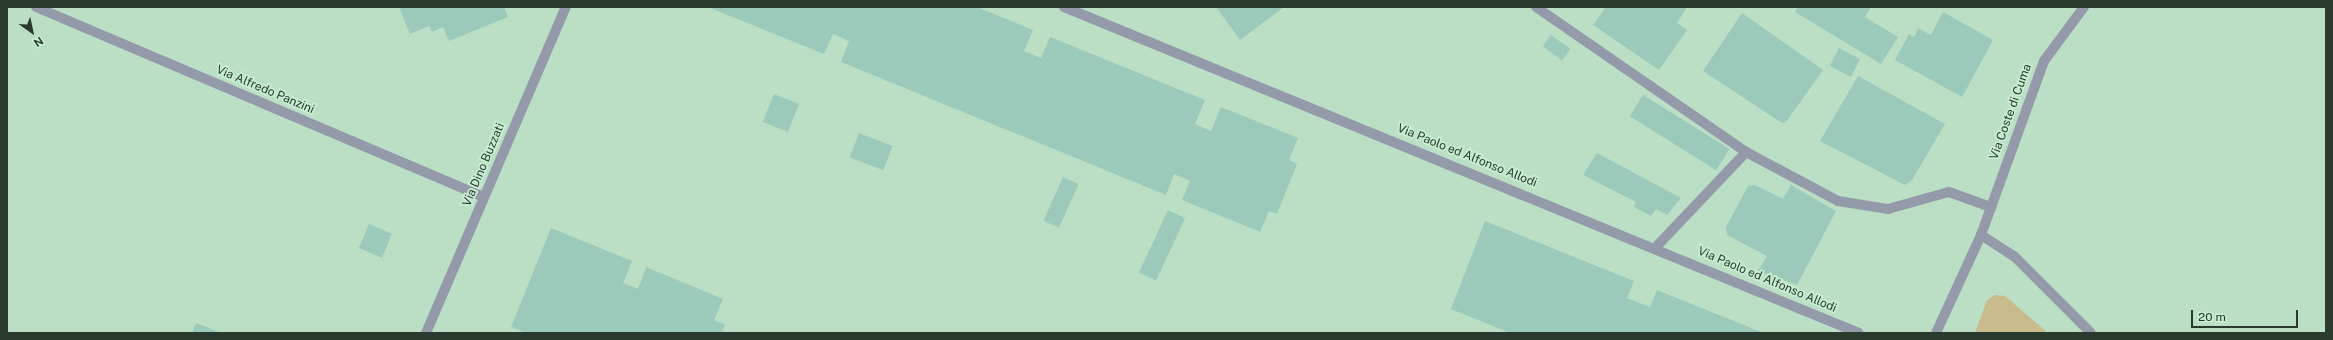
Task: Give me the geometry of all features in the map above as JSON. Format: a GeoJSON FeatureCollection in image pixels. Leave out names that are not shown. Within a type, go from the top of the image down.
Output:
{"type":"FeatureCollection","features":[{"type":"Feature","properties":{"kind":"street","name":"Via Alfredo Panzini"},"geometry":{"type":"LineString","coordinates":[[36,7],[483,197]]}},
{"type":"Feature","properties":{"kind":"street","name":"Via Dino Buzzati"},"geometry":{"type":"LineString","coordinates":[[426,333],[483,197],[566,7]]}},
{"type":"Feature","properties":{"kind":"street","name":"Via Paolo ed Alfonso Allodi"},"geometry":{"type":"LineString","coordinates":[[1064,7],[1656,247],[1859,333]]}},
{"type":"Feature","properties":{"kind":"street"},"geometry":{"type":"LineString","coordinates":[[1536,7],[1746,152],[1838,201],[1888,209],[1949,192],[1991,207]]}},
{"type":"Feature","properties":{"kind":"street","name":"Via Coste di Cuma"},"geometry":{"type":"LineString","coordinates":[[1981,235],[2044,61],[2084,7]]}},
{"type":"Feature","properties":{"kind":"street"},"geometry":{"type":"LineString","coordinates":[[1656,247],[1746,152]]}},
{"type":"Feature","properties":{"kind":"street"},"geometry":{"type":"LineString","coordinates":[[1936,333],[1981,235],[2015,256],[2091,333]]}},
{"type":"Feature","properties":{"kind":"shaded area"},"geometry":{"type":"Polygon","coordinates":[[[1995,295],[2005,296],[2048,333],[1975,333],[1987,300],[1995,295]]]}},
{"type":"Feature","properties":{"kind":"building"},"geometry":{"type":"Polygon","coordinates":[[[399,7],[504,7],[508,17],[449,41],[443,27],[432,32],[429,26],[410,34],[399,7]]]}},
{"type":"Feature","properties":{"kind":"building"},"geometry":{"type":"Polygon","coordinates":[[[708,7],[977,7],[1033,30],[1024,51],[1041,58],[1050,37],[1205,100],[1195,124],[1211,131],[1221,107],[1298,138],[1289,160],[1297,164],[1277,214],[1269,211],[1260,232],[1182,200],[1190,181],[1174,174],[1166,195],[841,62],[849,41],[833,34],[824,54],[708,7]]]}},
{"type":"Feature","properties":{"kind":"building"},"geometry":{"type":"Polygon","coordinates":[[[1216,7],[1284,7],[1240,40],[1216,7]]]}},
{"type":"Feature","properties":{"kind":"building"},"geometry":{"type":"Polygon","coordinates":[[[1606,7],[1687,7],[1677,23],[1687,30],[1659,70],[1593,25],[1606,7]]]}},
{"type":"Feature","properties":{"kind":"building"},"geometry":{"type":"Polygon","coordinates":[[[1798,7],[1871,7],[1865,17],[1898,37],[1881,64],[1795,12],[1798,7]]]}},
{"type":"Feature","properties":{"kind":"building"},"geometry":{"type":"Polygon","coordinates":[[[1943,12],[1993,40],[1962,97],[1895,60],[1909,34],[1914,37],[1918,28],[1931,35],[1943,12]]]}},
{"type":"Feature","properties":{"kind":"building"},"geometry":{"type":"Polygon","coordinates":[[[1742,13],[1823,70],[1786,122],[1782,123],[1703,71],[1742,13]]]}},
{"type":"Feature","properties":{"kind":"building"},"geometry":{"type":"Polygon","coordinates":[[[1551,35],[1570,49],[1562,60],[1543,46],[1551,35]]]}},
{"type":"Feature","properties":{"kind":"building"},"geometry":{"type":"Polygon","coordinates":[[[1839,48],[1860,59],[1851,77],[1830,66],[1839,48]]]}},
{"type":"Feature","properties":{"kind":"building"},"geometry":{"type":"Polygon","coordinates":[[[1858,76],[1945,124],[1912,180],[1905,185],[1820,141],[1858,76]]]}},
{"type":"Feature","properties":{"kind":"building"},"geometry":{"type":"Polygon","coordinates":[[[774,94],[799,104],[788,132],[763,122],[774,94]]]}},
{"type":"Feature","properties":{"kind":"building"},"geometry":{"type":"Polygon","coordinates":[[[1643,95],[1730,149],[1716,170],[1630,116],[1643,95]]]}},
{"type":"Feature","properties":{"kind":"building"},"geometry":{"type":"Polygon","coordinates":[[[859,133],[893,146],[883,170],[850,157],[859,133]]]}},
{"type":"Feature","properties":{"kind":"building"},"geometry":{"type":"Polygon","coordinates":[[[1597,153],[1681,198],[1667,215],[1656,209],[1651,216],[1634,207],[1636,202],[1583,175],[1597,153]]]}},
{"type":"Feature","properties":{"kind":"building"},"geometry":{"type":"Polygon","coordinates":[[[1063,177],[1079,184],[1059,228],[1043,221],[1063,177]]]}},
{"type":"Feature","properties":{"kind":"building"},"geometry":{"type":"Polygon","coordinates":[[[1755,185],[1783,199],[1791,185],[1836,211],[1797,285],[1758,271],[1767,256],[1727,235],[1726,227],[1748,186],[1755,185]]]}},
{"type":"Feature","properties":{"kind":"building"},"geometry":{"type":"Polygon","coordinates":[[[1168,210],[1185,218],[1156,281],[1139,273],[1168,210]]]}},
{"type":"Feature","properties":{"kind":"building"},"geometry":{"type":"Polygon","coordinates":[[[1485,221],[1634,281],[1627,298],[1650,307],[1657,290],[1764,333],[1510,333],[1451,309],[1485,221]]]}},
{"type":"Feature","properties":{"kind":"building"},"geometry":{"type":"Polygon","coordinates":[[[369,224],[392,234],[382,258],[359,248],[369,224]]]}},
{"type":"Feature","properties":{"kind":"building"},"geometry":{"type":"Polygon","coordinates":[[[551,228],[632,261],[623,283],[638,289],[646,267],[723,299],[714,320],[725,325],[722,333],[526,333],[511,327],[551,228]]]}},
{"type":"Feature","properties":{"kind":"building"},"geometry":{"type":"Polygon","coordinates":[[[196,323],[221,333],[192,333],[196,323]]]}}]}
